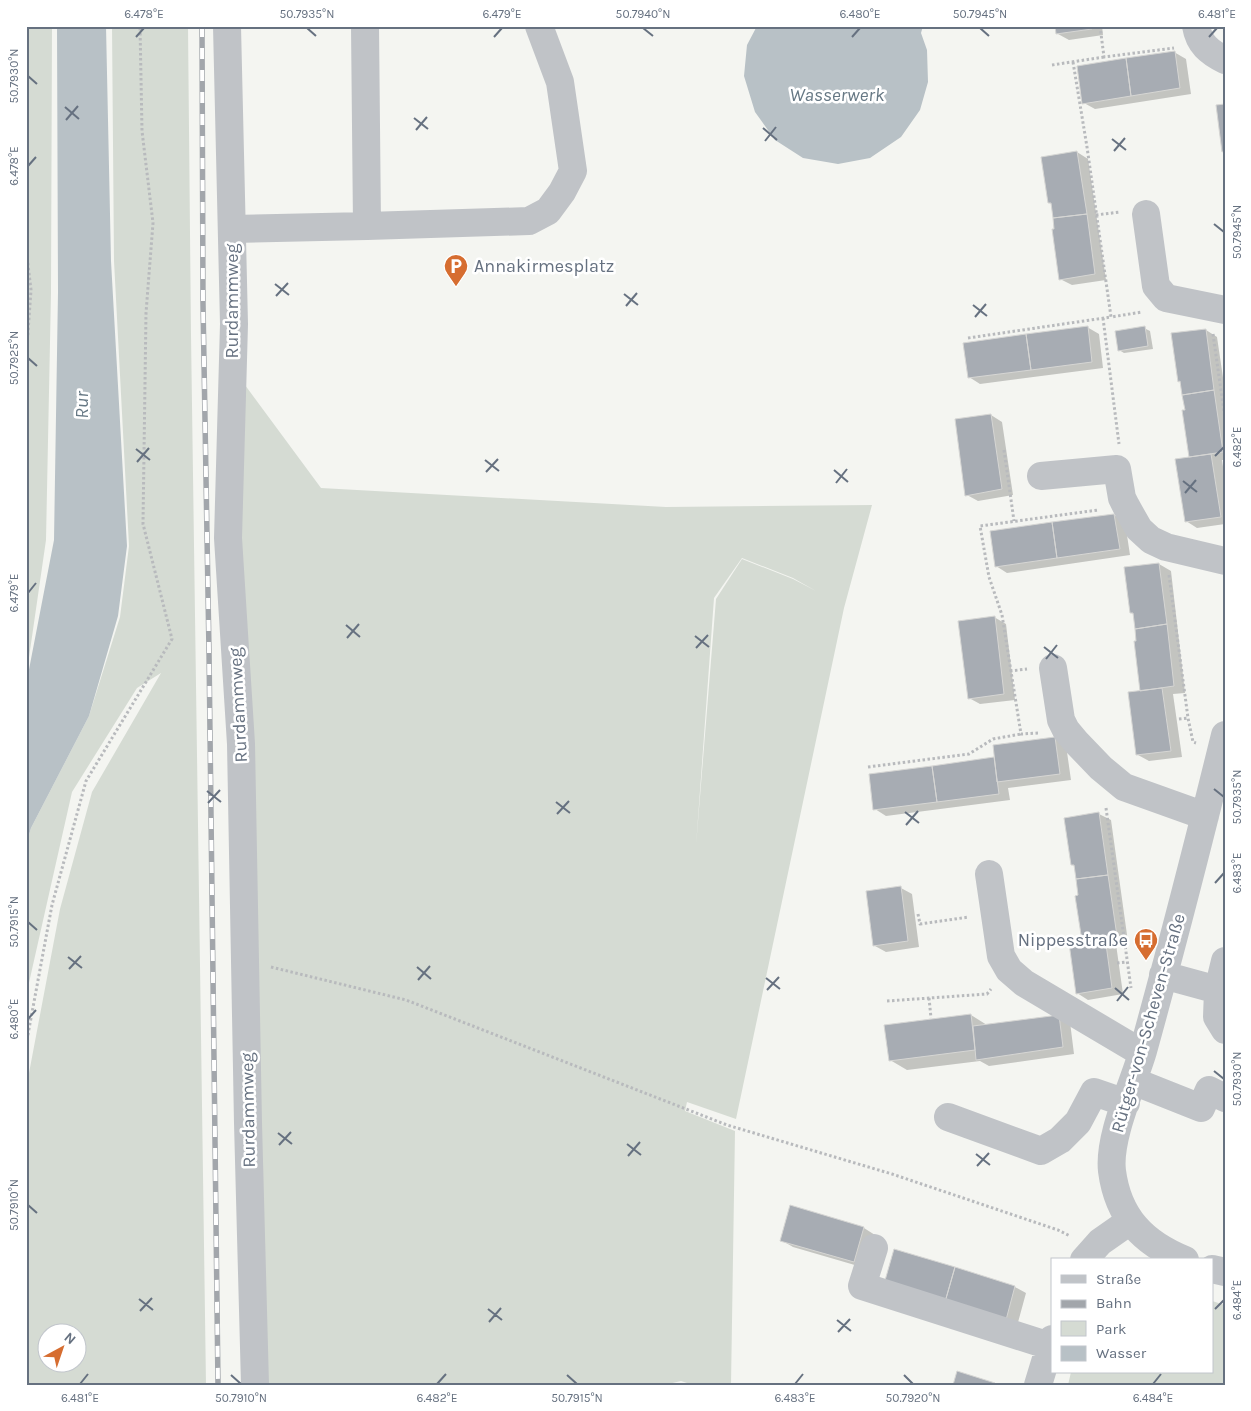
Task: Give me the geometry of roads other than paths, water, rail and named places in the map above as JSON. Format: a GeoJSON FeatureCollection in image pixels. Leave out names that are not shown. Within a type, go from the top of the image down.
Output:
{"type":"FeatureCollection","features":[{"type":"Feature","properties":{"kind":"street","name":"Rurdammweg"},"geometry":{"type":"LineString","coordinates":[[227,26],[234,324],[228,538],[241,744],[255,1385]]}},
{"type":"Feature","properties":{"kind":"street"},"geometry":{"type":"LineString","coordinates":[[365,26],[368,226]]}},
{"type":"Feature","properties":{"kind":"street"},"geometry":{"type":"LineString","coordinates":[[232,229],[529,221],[548,211],[562,192],[573,171],[560,82],[539,26]]}},
{"type":"Feature","properties":{"kind":"street"},"geometry":{"type":"LineString","coordinates":[[1146,214],[1156,286],[1166,298],[1221,309]]}},
{"type":"Feature","properties":{"kind":"street"},"geometry":{"type":"LineString","coordinates":[[1041,476],[1117,469],[1122,498],[1139,529],[1151,540],[1166,547],[1225,561]]}},
{"type":"Feature","properties":{"kind":"street"},"geometry":{"type":"LineString","coordinates":[[1053,668],[1061,720],[1066,730],[1101,768],[1124,787],[1205,816]]}},
{"type":"Feature","properties":{"kind":"street","name":"Rütger-von-Scheven-Straße"},"geometry":{"type":"LineString","coordinates":[[1130,1221],[1117,1195],[1112,1172],[1113,1148],[1142,1053],[1224,741]]}},
{"type":"Feature","properties":{"kind":"street"},"geometry":{"type":"LineString","coordinates":[[990,874],[1000,956],[1009,970],[1024,983],[1142,1053]]}},
{"type":"Feature","properties":{"kind":"street"},"geometry":{"type":"LineString","coordinates":[[1225,961],[1218,990],[1217,1017],[1225,1030]]}},
{"type":"Feature","properties":{"kind":"street"},"geometry":{"type":"LineString","coordinates":[[1160,985],[1218,990]]}},
{"type":"Feature","properties":{"kind":"street"},"geometry":{"type":"LineString","coordinates":[[948,1117],[1041,1151],[1060,1140],[1078,1122],[1094,1092],[1129,1092],[1202,1108],[1209,1090],[1225,1098]]}},
{"type":"Feature","properties":{"kind":"street"},"geometry":{"type":"LineString","coordinates":[[1089,1254],[1130,1221],[1145,1238],[1179,1258]]}},
{"type":"Feature","properties":{"kind":"street"},"geometry":{"type":"LineString","coordinates":[[874,1248],[862,1286],[1051,1343],[1038,1385]]}},
{"type":"Feature","properties":{"kind":"water","name":"Rur"},"geometry":{"type":"Polygon","coordinates":[[[57,26],[106,26],[111,261],[127,546],[118,616],[89,716],[31,828],[26,845],[26,685],[54,540],[58,292],[57,26]]]}},
{"type":"Feature","properties":{"kind":"water","name":"Wasserwerk"},"geometry":{"type":"Polygon","coordinates":[[[757,26],[923,26],[921,33],[927,50],[928,82],[920,110],[901,137],[870,158],[838,164],[803,158],[775,140],[755,112],[744,76],[747,45],[757,26]]]}},
{"type":"Feature","properties":{"kind":"railway"},"geometry":{"type":"LineString","coordinates":[[202,26],[203,304],[218,1385]]}},
{"type":"Feature","properties":{"kind":"place","name":"Annakirmesplatz"},"geometry":{"type":"Point","coordinates":[456,287]}},
{"type":"Feature","properties":{"kind":"place","name":"Nippesstraße"},"geometry":{"type":"Point","coordinates":[1146,961]}}]}
